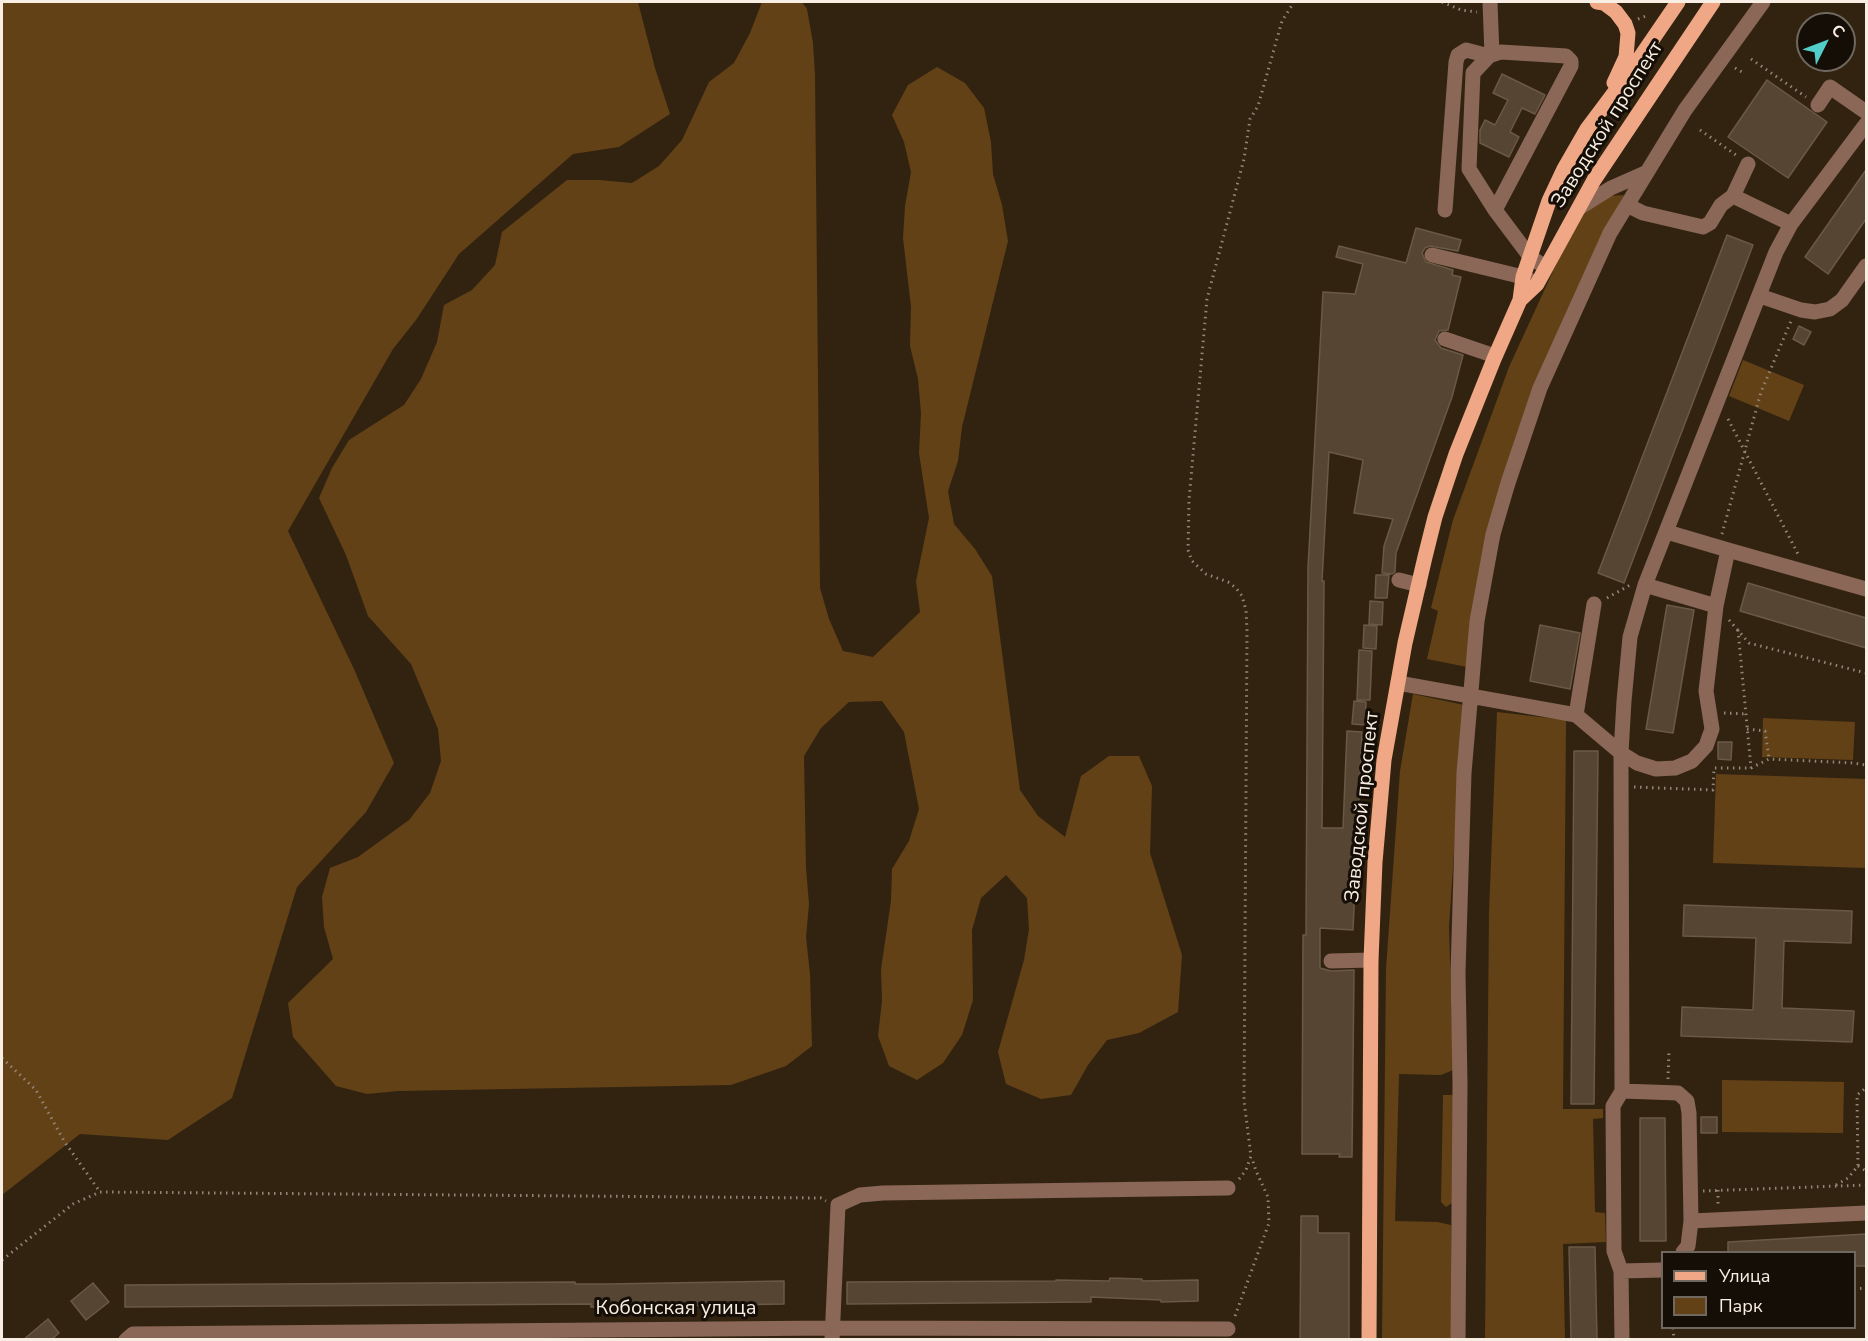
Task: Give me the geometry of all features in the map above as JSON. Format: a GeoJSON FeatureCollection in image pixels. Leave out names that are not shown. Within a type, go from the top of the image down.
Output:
{"type":"FeatureCollection","features":[{"type":"Feature","properties":{"kind":"main road"},"geometry":{"type":"LineString","coordinates":[[1597,2],[1604,3],[1616,12],[1625,24],[1628,33],[1626,57],[1606,102]]}},
{"type":"Feature","properties":{"kind":"main road","name":"Заводской проспект"},"geometry":{"type":"LineString","coordinates":[[1369,1340],[1371,960],[1375,862],[1384,760],[1398,683],[1432,527],[1447,479],[1495,356],[1530,280],[1531,258],[1550,201],[1564,169],[1606,102],[1635,65],[1678,2]]}},
{"type":"Feature","properties":{"kind":"main road","name":"Заводской проспект"},"geometry":{"type":"LineString","coordinates":[[1530,280],[1546,267],[1594,180],[1713,2]]}},
{"type":"Feature","properties":{"kind":"street"},"geometry":{"type":"LineString","coordinates":[[1458,1340],[1460,1084],[1458,972],[1464,773],[1477,621],[1493,534],[1540,388],[1610,233],[1684,110],[1763,2]]}},
{"type":"Feature","properties":{"kind":"street"},"geometry":{"type":"LineString","coordinates":[[1486,7],[1490,55],[1473,73],[1468,169],[1531,258],[1546,267]]}},
{"type":"Feature","properties":{"kind":"street"},"geometry":{"type":"LineString","coordinates":[[1445,210],[1458,55],[1466,50],[1490,55],[1501,52],[1562,56],[1571,61],[1571,66],[1495,210]]}},
{"type":"Feature","properties":{"kind":"street"},"geometry":{"type":"LineString","coordinates":[[1815,103],[1830,87],[1866,112]]}},
{"type":"Feature","properties":{"kind":"street"},"geometry":{"type":"LineString","coordinates":[[1622,1340],[1621,1271],[1614,1251],[1613,1106],[1622,1091],[1621,753],[1630,637],[1647,580],[1776,252],[1791,224],[1866,124]]}},
{"type":"Feature","properties":{"kind":"street"},"geometry":{"type":"LineString","coordinates":[[1627,205],[1643,213],[1703,227],[1710,223],[1721,205],[1733,196],[1742,160]]}},
{"type":"Feature","properties":{"kind":"street"},"geometry":{"type":"LineString","coordinates":[[1579,208],[1611,188],[1645,173]]}},
{"type":"Feature","properties":{"kind":"street"},"geometry":{"type":"LineString","coordinates":[[1733,196],[1791,224]]}},
{"type":"Feature","properties":{"kind":"street"},"geometry":{"type":"LineString","coordinates":[[1432,255],[1530,280]]}},
{"type":"Feature","properties":{"kind":"street"},"geometry":{"type":"LineString","coordinates":[[1760,296],[1797,309],[1815,312],[1830,309],[1842,300],[1866,266]]}},
{"type":"Feature","properties":{"kind":"street"},"geometry":{"type":"LineString","coordinates":[[1445,339],[1495,356]]}},
{"type":"Feature","properties":{"kind":"street"},"geometry":{"type":"LineString","coordinates":[[1667,532],[1866,590]]}},
{"type":"Feature","properties":{"kind":"street"},"geometry":{"type":"LineString","coordinates":[[1398,683],[1576,715],[1621,753],[1637,763],[1656,769],[1675,768],[1692,760],[1706,746],[1712,729],[1706,691],[1723,549]]}},
{"type":"Feature","properties":{"kind":"street"},"geometry":{"type":"LineString","coordinates":[[1399,580],[1419,585]]}},
{"type":"Feature","properties":{"kind":"street"},"geometry":{"type":"LineString","coordinates":[[1647,580],[1716,606]]}},
{"type":"Feature","properties":{"kind":"street"},"geometry":{"type":"LineString","coordinates":[[1576,715],[1594,604]]}},
{"type":"Feature","properties":{"kind":"street"},"geometry":{"type":"LineString","coordinates":[[1331,961],[1371,960]]}},
{"type":"Feature","properties":{"kind":"street"},"geometry":{"type":"LineString","coordinates":[[1622,1091],[1678,1093],[1687,1101],[1691,1221],[1688,1246],[1684,1251]]}},
{"type":"Feature","properties":{"kind":"street"},"geometry":{"type":"LineString","coordinates":[[832,1334],[838,1206],[860,1195],[883,1192],[1228,1188]]}},
{"type":"Feature","properties":{"kind":"street"},"geometry":{"type":"LineString","coordinates":[[1691,1221],[1866,1213]]}},
{"type":"Feature","properties":{"kind":"street"},"geometry":{"type":"LineString","coordinates":[[1621,1271],[1661,1270]]}},
{"type":"Feature","properties":{"kind":"street","name":"Кобонская улица"},"geometry":{"type":"LineString","coordinates":[[126,1340],[133,1334],[982,1335],[1135,1334],[1228,1329]]}},
{"type":"Feature","properties":{"kind":"path"},"geometry":{"type":"LineString","coordinates":[[1228,1329],[1269,1222],[1268,1197],[1251,1156],[1244,1091],[1248,630],[1242,596],[1236,588],[1228,582],[1206,574],[1192,561],[1188,550],[1189,500],[1207,299],[1244,159],[1250,119],[1258,106],[1282,21],[1294,2]]}},
{"type":"Feature","properties":{"kind":"path"},"geometry":{"type":"LineString","coordinates":[[1442,2],[1461,10],[1486,7]]}},
{"type":"Feature","properties":{"kind":"path"},"geometry":{"type":"LineString","coordinates":[[1636,20],[1649,15]]}},
{"type":"Feature","properties":{"kind":"path"},"geometry":{"type":"LineString","coordinates":[[1750,59],[1815,103]]}},
{"type":"Feature","properties":{"kind":"path"},"geometry":{"type":"LineString","coordinates":[[1700,130],[1742,160]]}},
{"type":"Feature","properties":{"kind":"path"},"geometry":{"type":"LineString","coordinates":[[1723,549],[1761,392],[1797,309]]}},
{"type":"Feature","properties":{"kind":"path"},"geometry":{"type":"LineString","coordinates":[[1718,401],[1808,573]]}},
{"type":"Feature","properties":{"kind":"path"},"geometry":{"type":"LineString","coordinates":[[1594,604],[1647,580]]}},
{"type":"Feature","properties":{"kind":"path"},"geometry":{"type":"LineString","coordinates":[[1716,606],[1749,643],[1866,673]]}},
{"type":"Feature","properties":{"kind":"path"},"geometry":{"type":"LineString","coordinates":[[1738,630],[1751,768]]}},
{"type":"Feature","properties":{"kind":"path"},"geometry":{"type":"LineString","coordinates":[[1710,712],[1746,714]]}},
{"type":"Feature","properties":{"kind":"path"},"geometry":{"type":"LineString","coordinates":[[1747,729],[1765,731],[1769,759]]}},
{"type":"Feature","properties":{"kind":"path"},"geometry":{"type":"LineString","coordinates":[[1621,786],[1713,790],[1714,768],[1751,768],[1769,759],[1866,765]]}},
{"type":"Feature","properties":{"kind":"path"},"geometry":{"type":"LineString","coordinates":[[1668,1093],[1669,1049]]}},
{"type":"Feature","properties":{"kind":"path"},"geometry":{"type":"LineString","coordinates":[[2,1058],[36,1090],[64,1141],[100,1192]]}},
{"type":"Feature","properties":{"kind":"path"},"geometry":{"type":"LineString","coordinates":[[1835,1186],[1852,1174],[1858,1166],[1857,1095],[1866,1088]]}},
{"type":"Feature","properties":{"kind":"path"},"geometry":{"type":"LineString","coordinates":[[1228,1188],[1239,1180],[1251,1156]]}},
{"type":"Feature","properties":{"kind":"path"},"geometry":{"type":"LineString","coordinates":[[1858,1166],[1866,1171]]}},
{"type":"Feature","properties":{"kind":"path"},"geometry":{"type":"LineString","coordinates":[[1691,1191],[1866,1185]]}},
{"type":"Feature","properties":{"kind":"path"},"geometry":{"type":"LineString","coordinates":[[2,1260],[73,1204],[100,1192],[821,1198],[838,1206]]}},
{"type":"Feature","properties":{"kind":"green space"},"geometry":{"type":"Polygon","coordinates":[[[2,2],[638,2],[670,114],[619,147],[573,154],[459,254],[416,320],[393,349],[288,531],[354,669],[394,763],[366,812],[297,887],[232,1098],[168,1140],[80,1134],[2,1195],[2,2]]]}},
{"type":"Feature","properties":{"kind":"green space"},"geometry":{"type":"Polygon","coordinates":[[[762,2],[802,2],[807,9],[813,43],[820,588],[829,619],[843,651],[873,657],[920,612],[916,581],[929,518],[919,453],[921,413],[918,379],[910,346],[911,307],[903,238],[905,206],[911,172],[904,142],[892,115],[908,85],[937,67],[965,83],[984,108],[991,142],[993,174],[1002,205],[1008,241],[962,427],[958,461],[948,491],[954,524],[975,549],[992,576],[1020,790],[1038,816],[1065,837],[1081,776],[1109,756],[1139,756],[1152,786],[1150,853],[1182,955],[1178,1012],[1139,1033],[1107,1040],[1088,1065],[1071,1095],[1041,1099],[1006,1084],[998,1052],[1024,960],[1029,929],[1027,898],[1006,875],[981,898],[972,930],[973,1000],[962,1035],[943,1063],[917,1080],[889,1066],[878,1036],[882,1001],[881,969],[891,901],[892,869],[909,841],[919,809],[904,732],[882,701],[849,702],[821,728],[804,756],[809,904],[806,937],[810,974],[812,1046],[786,1066],[731,1085],[398,1091],[367,1094],[336,1086],[293,1037],[288,1003],[333,959],[324,927],[322,897],[330,868],[358,857],[409,820],[430,793],[441,761],[438,729],[411,664],[368,616],[346,555],[319,498],[332,468],[349,440],[404,405],[421,379],[437,342],[444,305],[472,290],[495,265],[502,232],[567,180],[632,183],[659,166],[682,140],[709,82],[734,63],[750,33],[762,2]]]}},
{"type":"Feature","properties":{"kind":"green space"},"geometry":{"type":"Polygon","coordinates":[[[1624,195],[1597,246],[1543,369],[1467,667],[1427,659],[1438,611],[1431,608],[1453,520],[1509,367],[1566,243],[1586,208],[1608,196],[1624,195]]]}},
{"type":"Feature","properties":{"kind":"green space"},"geometry":{"type":"Polygon","coordinates":[[[1743,360],[1804,385],[1789,421],[1729,396],[1743,360]]]}},
{"type":"Feature","properties":{"kind":"green space"},"geometry":{"type":"Polygon","coordinates":[[[1413,694],[1464,705],[1449,926],[1453,1070],[1441,1075],[1399,1074],[1395,1221],[1437,1222],[1451,1225],[1452,1339],[1382,1340],[1386,969],[1400,771],[1413,694]]]}},
{"type":"Feature","properties":{"kind":"green space"},"geometry":{"type":"Polygon","coordinates":[[[1497,712],[1566,720],[1563,1109],[1603,1109],[1603,1118],[1593,1119],[1595,1212],[1605,1213],[1606,1242],[1563,1244],[1565,1339],[1485,1340],[1489,912],[1497,712]]]}},
{"type":"Feature","properties":{"kind":"green space"},"geometry":{"type":"Polygon","coordinates":[[[1763,718],[1855,722],[1853,760],[1762,757],[1763,718]]]}},
{"type":"Feature","properties":{"kind":"green space"},"geometry":{"type":"Polygon","coordinates":[[[1716,774],[1866,779],[1866,868],[1713,863],[1716,774]]]}},
{"type":"Feature","properties":{"kind":"green space"},"geometry":{"type":"Polygon","coordinates":[[[1722,1080],[1844,1082],[1843,1133],[1722,1132],[1722,1080]]]}},
{"type":"Feature","properties":{"kind":"green space"},"geometry":{"type":"Polygon","coordinates":[[[1443,1095],[1453,1095],[1452,1203],[1446,1207],[1441,1202],[1443,1095]]]}},
{"type":"Feature","properties":{"kind":"building"},"geometry":{"type":"Polygon","coordinates":[[[1502,74],[1545,95],[1535,114],[1522,108],[1510,132],[1519,137],[1509,157],[1480,143],[1480,130],[1485,120],[1495,125],[1508,100],[1493,93],[1502,74]]]}},
{"type":"Feature","properties":{"kind":"building"},"geometry":{"type":"Polygon","coordinates":[[[1767,80],[1827,122],[1788,178],[1728,137],[1767,80]]]}},
{"type":"Feature","properties":{"kind":"building"},"geometry":{"type":"Polygon","coordinates":[[[1866,170],[1866,219],[1828,274],[1805,257],[1866,170]]]}},
{"type":"Feature","properties":{"kind":"building"},"geometry":{"type":"Polygon","coordinates":[[[1416,228],[1461,240],[1458,251],[1430,246],[1422,253],[1426,262],[1453,270],[1452,275],[1461,277],[1448,330],[1439,331],[1435,340],[1441,348],[1463,355],[1452,397],[1396,553],[1395,572],[1392,574],[1382,573],[1384,546],[1393,519],[1354,513],[1363,460],[1329,452],[1322,581],[1324,581],[1322,828],[1343,828],[1347,731],[1362,732],[1353,930],[1320,928],[1320,968],[1331,971],[1354,970],[1352,1157],[1339,1157],[1340,1154],[1302,1154],[1308,568],[1323,292],[1355,294],[1363,264],[1336,257],[1339,246],[1406,263],[1416,228]]]}},
{"type":"Feature","properties":{"kind":"building"},"geometry":{"type":"Polygon","coordinates":[[[1727,235],[1753,245],[1624,583],[1598,573],[1727,235]]]}},
{"type":"Feature","properties":{"kind":"building"},"geometry":{"type":"Polygon","coordinates":[[[1799,326],[1811,332],[1804,345],[1793,339],[1799,326]]]}},
{"type":"Feature","properties":{"kind":"building"},"geometry":{"type":"Polygon","coordinates":[[[1376,575],[1389,575],[1387,598],[1375,598],[1376,575]]]}},
{"type":"Feature","properties":{"kind":"building"},"geometry":{"type":"Polygon","coordinates":[[[1748,583],[1866,618],[1866,648],[1740,611],[1748,583]]]}},
{"type":"Feature","properties":{"kind":"building"},"geometry":{"type":"Polygon","coordinates":[[[1370,601],[1383,602],[1382,625],[1369,624],[1370,601]]]}},
{"type":"Feature","properties":{"kind":"building"},"geometry":{"type":"Polygon","coordinates":[[[1667,605],[1694,610],[1673,733],[1646,729],[1667,605]]]}},
{"type":"Feature","properties":{"kind":"building"},"geometry":{"type":"Polygon","coordinates":[[[1364,625],[1377,626],[1376,649],[1363,648],[1364,625]]]}},
{"type":"Feature","properties":{"kind":"building"},"geometry":{"type":"Polygon","coordinates":[[[1540,625],[1580,633],[1570,689],[1530,681],[1540,625]]]}},
{"type":"Feature","properties":{"kind":"building"},"geometry":{"type":"Polygon","coordinates":[[[1359,650],[1372,651],[1370,700],[1357,700],[1359,650]]]}},
{"type":"Feature","properties":{"kind":"building"},"geometry":{"type":"Polygon","coordinates":[[[1354,701],[1366,702],[1365,725],[1352,724],[1354,701]]]}},
{"type":"Feature","properties":{"kind":"building"},"geometry":{"type":"Polygon","coordinates":[[[1718,742],[1732,742],[1731,760],[1718,759],[1718,742]]]}},
{"type":"Feature","properties":{"kind":"building"},"geometry":{"type":"Polygon","coordinates":[[[1574,751],[1598,751],[1594,1104],[1571,1104],[1574,751]]]}},
{"type":"Feature","properties":{"kind":"building"},"geometry":{"type":"Polygon","coordinates":[[[1684,905],[1852,911],[1851,943],[1784,941],[1782,1008],[1854,1011],[1852,1042],[1681,1036],[1682,1007],[1753,1010],[1756,938],[1683,936],[1684,905]]]}},
{"type":"Feature","properties":{"kind":"building"},"geometry":{"type":"Polygon","coordinates":[[[1701,1117],[1717,1117],[1717,1133],[1701,1133],[1701,1117]]]}},
{"type":"Feature","properties":{"kind":"building"},"geometry":{"type":"Polygon","coordinates":[[[1640,1118],[1665,1118],[1666,1241],[1640,1241],[1640,1118]]]}},
{"type":"Feature","properties":{"kind":"building"},"geometry":{"type":"Polygon","coordinates":[[[1301,1216],[1318,1216],[1318,1233],[1349,1233],[1349,1340],[1300,1340],[1301,1216]]]}},
{"type":"Feature","properties":{"kind":"building"},"geometry":{"type":"Polygon","coordinates":[[[1866,1234],[1866,1266],[1856,1266],[1856,1251],[1728,1251],[1728,1242],[1866,1234]]]}},
{"type":"Feature","properties":{"kind":"building"},"geometry":{"type":"Polygon","coordinates":[[[1569,1247],[1595,1247],[1597,1340],[1571,1340],[1569,1247]]]}},
{"type":"Feature","properties":{"kind":"building"},"geometry":{"type":"Polygon","coordinates":[[[1110,1278],[1142,1279],[1142,1281],[1198,1280],[1198,1301],[1161,1302],[1161,1300],[1091,1297],[1091,1302],[847,1304],[847,1282],[1109,1281],[1110,1278]]]}},
{"type":"Feature","properties":{"kind":"building"},"geometry":{"type":"Polygon","coordinates":[[[784,1281],[784,1304],[609,1307],[591,1307],[591,1304],[125,1307],[125,1285],[575,1282],[575,1284],[609,1284],[784,1281]]]}},
{"type":"Feature","properties":{"kind":"building"},"geometry":{"type":"Polygon","coordinates":[[[93,1283],[109,1302],[86,1320],[71,1301],[93,1283]]]}},
{"type":"Feature","properties":{"kind":"building"},"geometry":{"type":"Polygon","coordinates":[[[48,1319],[59,1333],[51,1340],[23,1340],[48,1319]]]}}]}
